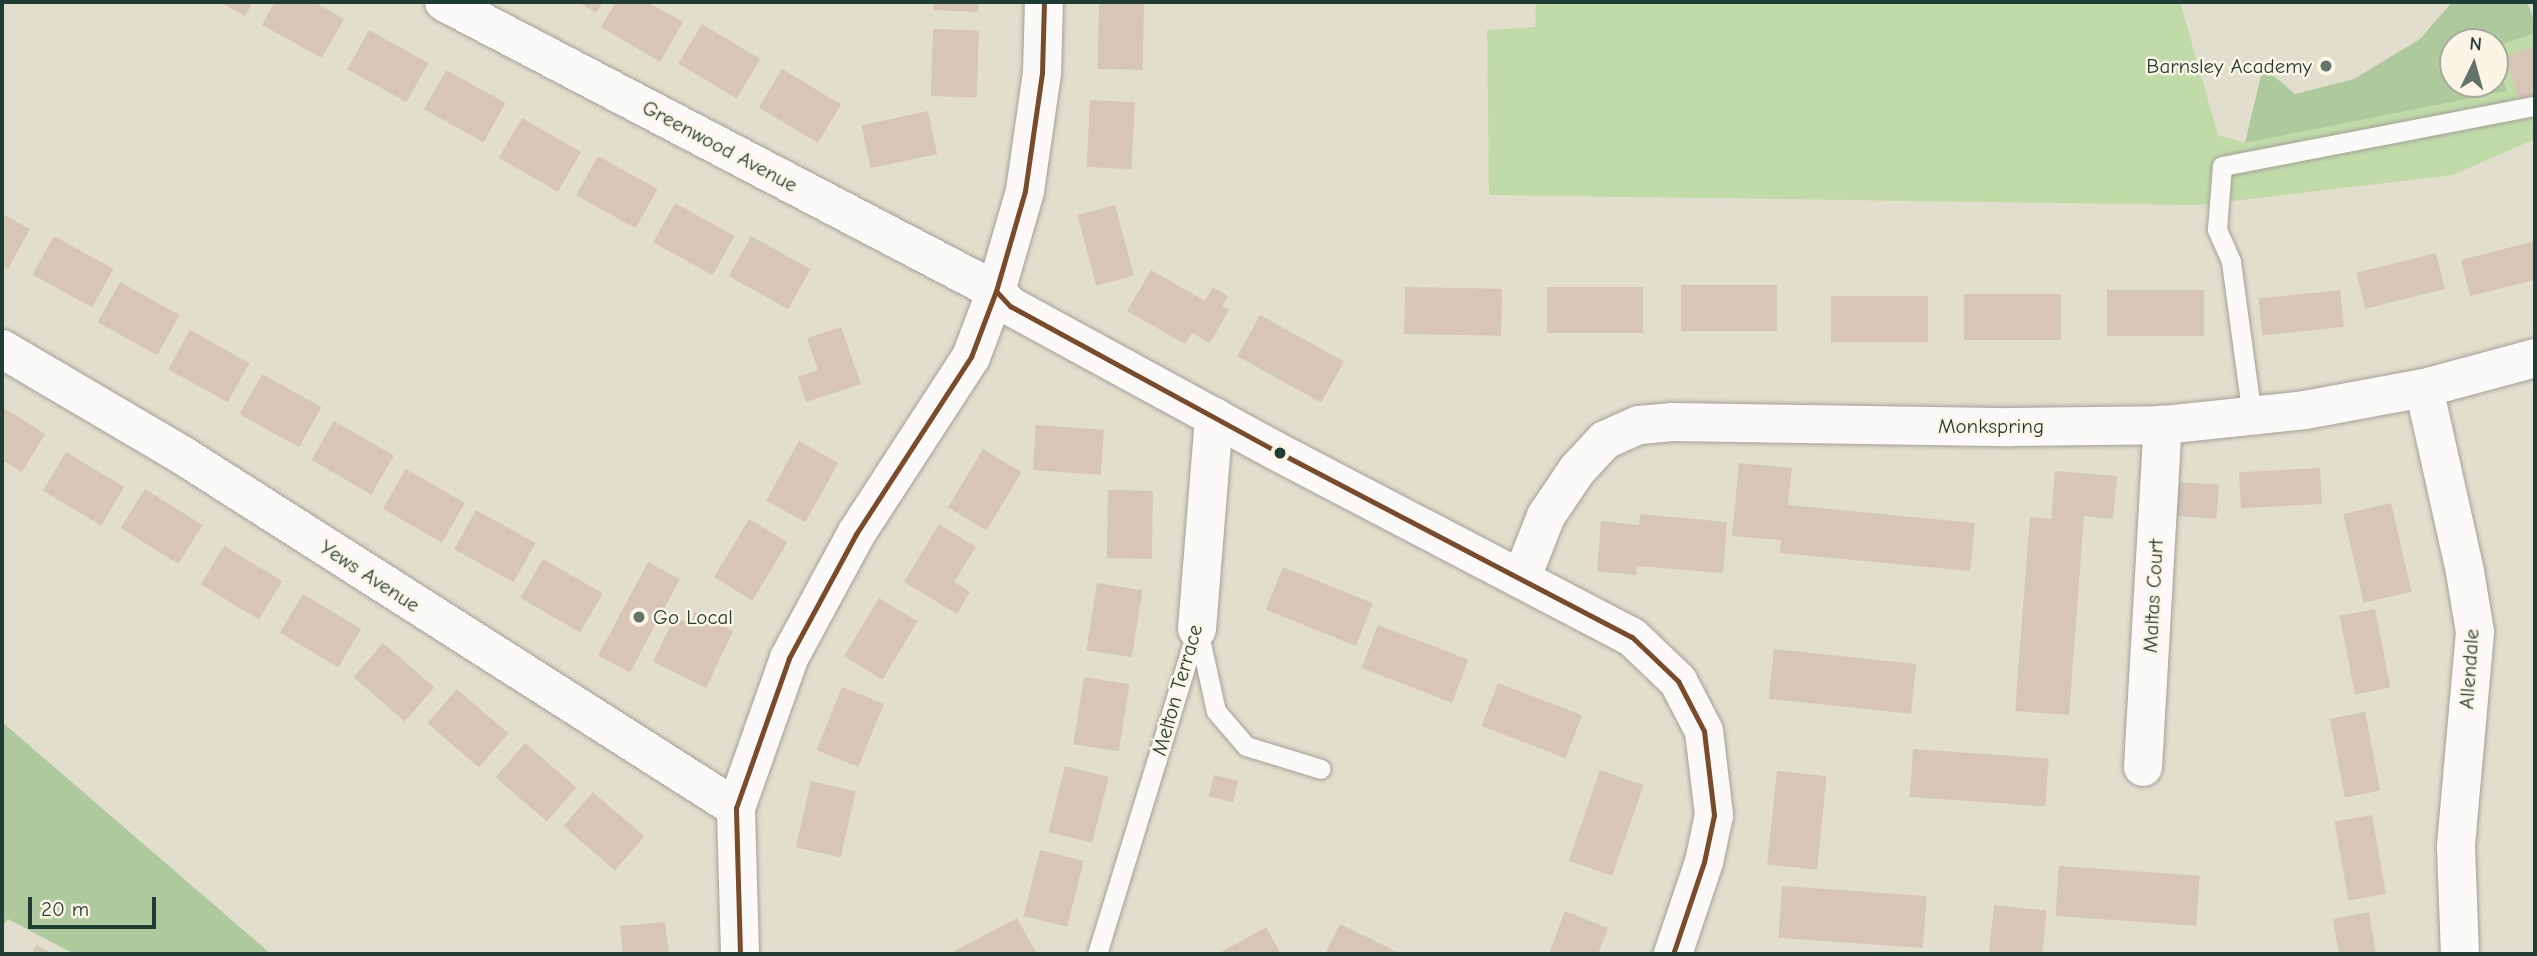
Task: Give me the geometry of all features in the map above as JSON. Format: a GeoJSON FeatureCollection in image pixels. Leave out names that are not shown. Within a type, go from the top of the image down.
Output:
{"type":"FeatureCollection","features":[{"type":"Feature","properties":{"kind":"street","name":"Greenwood Avenue"},"geometry":{"type":"LineString","coordinates":[[444,2],[996,291],[1010,306],[1632,638],[1678,681],[1704,730],[1714,815],[1704,862],[1673,954]]}},
{"type":"Feature","properties":{"kind":"street"},"geometry":{"type":"LineString","coordinates":[[740,954],[736,808],[789,658],[856,534],[971,357],[996,291],[1025,191],[1042,72],[1044,2]]}},
{"type":"Feature","properties":{"kind":"street","name":"Yews Avenue"},"geometry":{"type":"LineString","coordinates":[[2,349],[182,455],[736,808]]}},
{"type":"Feature","properties":{"kind":"street","name":"Monkspring"},"geometry":{"type":"LineString","coordinates":[[1521,577],[1546,516],[1577,470],[1605,440],[1639,425],[1673,422],[2010,427],[2163,425],[2252,417],[2424,388],[2535,358]]}},
{"type":"Feature","properties":{"kind":"street","name":"Allendale"},"geometry":{"type":"LineString","coordinates":[[2424,388],[2465,572],[2475,632],[2456,847],[2460,954]]}},
{"type":"Feature","properties":{"kind":"street","name":"Melton Terrace"},"geometry":{"type":"LineString","coordinates":[[1198,629],[1214,417]]}},
{"type":"Feature","properties":{"kind":"street","name":"Maltas Court"},"geometry":{"type":"LineString","coordinates":[[2143,767],[2163,425]]}},
{"type":"Feature","properties":{"kind":"lane"},"geometry":{"type":"LineString","coordinates":[[2252,417],[2231,261],[2217,229],[2222,166],[2535,106]]}},
{"type":"Feature","properties":{"kind":"lane"},"geometry":{"type":"LineString","coordinates":[[1198,629],[1216,712],[1246,746],[1321,769]]}},
{"type":"Feature","properties":{"kind":"lane","name":"Melton Terrace"},"geometry":{"type":"LineString","coordinates":[[1097,954],[1198,629]]}},
{"type":"Feature","properties":{"kind":"green space"},"geometry":{"type":"Polygon","coordinates":[[[1536,2],[2180,2],[2218,135],[2245,143],[2467,98],[2509,98],[2509,42],[2535,33],[2535,139],[2453,175],[2199,205],[1489,195],[1487,30],[1535,27],[1536,2]]]}},
{"type":"Feature","properties":{"kind":"green space"},"geometry":{"type":"Polygon","coordinates":[[[2452,2],[2527,2],[2535,23],[2535,33],[2509,42],[2509,28],[2439,28],[2439,98],[2472,98],[2245,143],[2263,67],[2295,94],[2354,79],[2420,39],[2452,2]]]}},
{"type":"Feature","properties":{"kind":"green space"},"geometry":{"type":"Polygon","coordinates":[[[2,722],[271,954],[74,954],[8,919],[2,927],[2,722]]]}},
{"type":"Feature","properties":{"kind":"building"},"geometry":{"type":"Polygon","coordinates":[[[220,2],[253,2],[245,16],[220,2]]]}},
{"type":"Feature","properties":{"kind":"building"},"geometry":{"type":"Polygon","coordinates":[[[275,2],[314,2],[344,19],[322,58],[262,25],[275,2]]]}},
{"type":"Feature","properties":{"kind":"building"},"geometry":{"type":"Polygon","coordinates":[[[578,2],[603,2],[596,13],[578,2]]]}},
{"type":"Feature","properties":{"kind":"building"},"geometry":{"type":"Polygon","coordinates":[[[616,2],[647,2],[683,22],[660,62],[601,27],[616,2]]]}},
{"type":"Feature","properties":{"kind":"building"},"geometry":{"type":"Polygon","coordinates":[[[934,2],[979,2],[978,12],[933,10],[934,2]]]}},
{"type":"Feature","properties":{"kind":"building"},"geometry":{"type":"Polygon","coordinates":[[[1099,2],[1144,3],[1143,70],[1098,69],[1099,2]]]}},
{"type":"Feature","properties":{"kind":"building"},"geometry":{"type":"Polygon","coordinates":[[[702,24],[760,59],[737,98],[678,63],[702,24]]]}},
{"type":"Feature","properties":{"kind":"building"},"geometry":{"type":"Polygon","coordinates":[[[933,29],[979,31],[977,98],[931,96],[933,29]]]}},
{"type":"Feature","properties":{"kind":"building"},"geometry":{"type":"Polygon","coordinates":[[[369,30],[428,63],[407,102],[347,69],[369,30]]]}},
{"type":"Feature","properties":{"kind":"building"},"geometry":{"type":"Polygon","coordinates":[[[2535,46],[2535,94],[2519,100],[2509,69],[2509,55],[2535,46]]]}},
{"type":"Feature","properties":{"kind":"building"},"geometry":{"type":"Polygon","coordinates":[[[782,69],[841,105],[818,143],[759,108],[782,69]]]}},
{"type":"Feature","properties":{"kind":"building"},"geometry":{"type":"Polygon","coordinates":[[[446,70],[505,103],[484,142],[424,109],[446,70]]]}},
{"type":"Feature","properties":{"kind":"building"},"geometry":{"type":"Polygon","coordinates":[[[1090,100],[1135,102],[1131,169],[1086,167],[1090,100]]]}},
{"type":"Feature","properties":{"kind":"building"},"geometry":{"type":"Polygon","coordinates":[[[928,111],[937,154],[871,168],[861,125],[928,111]]]}},
{"type":"Feature","properties":{"kind":"building"},"geometry":{"type":"Polygon","coordinates":[[[522,118],[581,152],[558,192],[499,158],[522,118]]]}},
{"type":"Feature","properties":{"kind":"building"},"geometry":{"type":"Polygon","coordinates":[[[598,156],[657,189],[636,228],[576,195],[598,156]]]}},
{"type":"Feature","properties":{"kind":"building"},"geometry":{"type":"Polygon","coordinates":[[[675,203],[734,236],[713,275],[653,242],[675,203]]]}},
{"type":"Feature","properties":{"kind":"building"},"geometry":{"type":"Polygon","coordinates":[[[1115,205],[1134,276],[1096,286],[1077,215],[1115,205]]]}},
{"type":"Feature","properties":{"kind":"building"},"geometry":{"type":"Polygon","coordinates":[[[2,214],[30,229],[8,269],[2,265],[2,214]]]}},
{"type":"Feature","properties":{"kind":"building"},"geometry":{"type":"Polygon","coordinates":[[[54,236],[113,269],[92,307],[33,274],[54,236]]]}},
{"type":"Feature","properties":{"kind":"building"},"geometry":{"type":"Polygon","coordinates":[[[751,236],[810,269],[788,309],[729,276],[751,236]]]}},
{"type":"Feature","properties":{"kind":"building"},"geometry":{"type":"Polygon","coordinates":[[[2535,241],[2535,280],[2470,296],[2461,260],[2535,241]]]}},
{"type":"Feature","properties":{"kind":"building"},"geometry":{"type":"Polygon","coordinates":[[[2436,253],[2445,289],[2365,309],[2356,273],[2436,253]]]}},
{"type":"Feature","properties":{"kind":"building"},"geometry":{"type":"Polygon","coordinates":[[[1151,270],[1205,301],[1213,287],[1228,296],[1222,306],[1229,310],[1210,343],[1192,333],[1185,344],[1127,311],[1151,270]]]}},
{"type":"Feature","properties":{"kind":"building"},"geometry":{"type":"Polygon","coordinates":[[[120,282],[179,315],[157,355],[98,322],[120,282]]]}},
{"type":"Feature","properties":{"kind":"building"},"geometry":{"type":"Polygon","coordinates":[[[1681,285],[1777,285],[1777,331],[1681,331],[1681,285]]]}},
{"type":"Feature","properties":{"kind":"building"},"geometry":{"type":"Polygon","coordinates":[[[1405,287],[1502,289],[1501,336],[1404,334],[1405,287]]]}},
{"type":"Feature","properties":{"kind":"building"},"geometry":{"type":"Polygon","coordinates":[[[1547,287],[1643,287],[1643,333],[1547,333],[1547,287]]]}},
{"type":"Feature","properties":{"kind":"building"},"geometry":{"type":"Polygon","coordinates":[[[2107,290],[2204,290],[2204,336],[2107,336],[2107,290]]]}},
{"type":"Feature","properties":{"kind":"building"},"geometry":{"type":"Polygon","coordinates":[[[2340,290],[2344,327],[2262,335],[2258,299],[2340,290]]]}},
{"type":"Feature","properties":{"kind":"building"},"geometry":{"type":"Polygon","coordinates":[[[1964,294],[2061,294],[2061,340],[1964,340],[1964,294]]]}},
{"type":"Feature","properties":{"kind":"building"},"geometry":{"type":"Polygon","coordinates":[[[1831,296],[1928,296],[1928,342],[1831,342],[1831,296]]]}},
{"type":"Feature","properties":{"kind":"building"},"geometry":{"type":"Polygon","coordinates":[[[1260,315],[1344,362],[1321,403],[1237,356],[1260,315]]]}},
{"type":"Feature","properties":{"kind":"building"},"geometry":{"type":"Polygon","coordinates":[[[841,327],[861,384],[806,402],[798,377],[818,370],[807,338],[841,327]]]}},
{"type":"Feature","properties":{"kind":"building"},"geometry":{"type":"Polygon","coordinates":[[[190,330],[249,363],[228,402],[168,369],[190,330]]]}},
{"type":"Feature","properties":{"kind":"building"},"geometry":{"type":"Polygon","coordinates":[[[262,374],[321,407],[299,447],[240,414],[262,374]]]}},
{"type":"Feature","properties":{"kind":"building"},"geometry":{"type":"Polygon","coordinates":[[[2,407],[45,434],[22,472],[2,460],[2,407]]]}},
{"type":"Feature","properties":{"kind":"building"},"geometry":{"type":"Polygon","coordinates":[[[334,421],[394,456],[371,494],[312,460],[334,421]]]}},
{"type":"Feature","properties":{"kind":"building"},"geometry":{"type":"Polygon","coordinates":[[[1036,425],[1104,430],[1101,475],[1033,470],[1036,425]]]}},
{"type":"Feature","properties":{"kind":"building"},"geometry":{"type":"Polygon","coordinates":[[[799,441],[838,463],[805,522],[766,500],[799,441]]]}},
{"type":"Feature","properties":{"kind":"building"},"geometry":{"type":"Polygon","coordinates":[[[983,449],[1022,472],[987,530],[948,507],[983,449]]]}},
{"type":"Feature","properties":{"kind":"building"},"geometry":{"type":"Polygon","coordinates":[[[66,452],[124,487],[101,526],[43,491],[66,452]]]}},
{"type":"Feature","properties":{"kind":"building"},"geometry":{"type":"Polygon","coordinates":[[[1739,463],[1792,468],[1788,505],[1975,523],[1970,571],[1780,553],[1781,540],[1732,536],[1739,463]]]}},
{"type":"Feature","properties":{"kind":"building"},"geometry":{"type":"Polygon","coordinates":[[[2320,468],[2322,504],[2241,508],[2239,472],[2320,468]]]}},
{"type":"Feature","properties":{"kind":"building"},"geometry":{"type":"Polygon","coordinates":[[[406,469],[465,503],[442,543],[383,509],[406,469]]]}},
{"type":"Feature","properties":{"kind":"building"},"geometry":{"type":"Polygon","coordinates":[[[2055,471],[2117,476],[2113,519],[2084,516],[2069,715],[2015,711],[2030,517],[2051,519],[2055,471]]]}},
{"type":"Feature","properties":{"kind":"building"},"geometry":{"type":"Polygon","coordinates":[[[2178,482],[2219,485],[2217,519],[2176,516],[2178,482]]]}},
{"type":"Feature","properties":{"kind":"building"},"geometry":{"type":"Polygon","coordinates":[[[145,489],[203,525],[178,564],[121,528],[145,489]]]}},
{"type":"Feature","properties":{"kind":"building"},"geometry":{"type":"Polygon","coordinates":[[[1108,490],[1153,491],[1152,559],[1107,558],[1108,490]]]}},
{"type":"Feature","properties":{"kind":"building"},"geometry":{"type":"Polygon","coordinates":[[[2391,503],[2411,592],[2364,603],[2343,514],[2391,503]]]}},
{"type":"Feature","properties":{"kind":"building"},"geometry":{"type":"Polygon","coordinates":[[[476,510],[535,543],[514,582],[454,549],[476,510]]]}},
{"type":"Feature","properties":{"kind":"building"},"geometry":{"type":"Polygon","coordinates":[[[1640,514],[1727,522],[1723,573],[1637,566],[1636,575],[1597,571],[1601,521],[1639,525],[1640,514]]]}},
{"type":"Feature","properties":{"kind":"building"},"geometry":{"type":"Polygon","coordinates":[[[749,519],[788,542],[753,600],[714,577],[749,519]]]}},
{"type":"Feature","properties":{"kind":"building"},"geometry":{"type":"Polygon","coordinates":[[[939,524],[976,547],[954,582],[970,592],[957,614],[904,582],[939,524]]]}},
{"type":"Feature","properties":{"kind":"building"},"geometry":{"type":"Polygon","coordinates":[[[224,546],[282,581],[259,620],[201,585],[224,546]]]}},
{"type":"Feature","properties":{"kind":"building"},"geometry":{"type":"Polygon","coordinates":[[[543,559],[603,594],[580,632],[520,598],[543,559]]]}},
{"type":"Feature","properties":{"kind":"building","name":"Go Local"},"geometry":{"type":"Polygon","coordinates":[[[648,562],[680,579],[630,672],[598,656],[648,562]]]}},
{"type":"Feature","properties":{"kind":"building"},"geometry":{"type":"Polygon","coordinates":[[[1283,567],[1373,603],[1356,646],[1266,610],[1283,567]]]}},
{"type":"Feature","properties":{"kind":"building"},"geometry":{"type":"Polygon","coordinates":[[[1097,583],[1142,590],[1132,657],[1086,650],[1097,583]]]}},
{"type":"Feature","properties":{"kind":"building"},"geometry":{"type":"Polygon","coordinates":[[[303,594],[361,629],[338,668],[280,633],[303,594]]]}},
{"type":"Feature","properties":{"kind":"building"},"geometry":{"type":"Polygon","coordinates":[[[879,598],[918,621],[883,679],[844,656],[879,598]]]}},
{"type":"Feature","properties":{"kind":"building"},"geometry":{"type":"Polygon","coordinates":[[[2375,609],[2390,688],[2355,694],[2340,616],[2375,609]]]}},
{"type":"Feature","properties":{"kind":"building"},"geometry":{"type":"Polygon","coordinates":[[[695,612],[733,631],[706,688],[653,662],[675,616],[690,624],[695,612]]]}},
{"type":"Feature","properties":{"kind":"building"},"geometry":{"type":"Polygon","coordinates":[[[1378,625],[1469,660],[1452,703],[1362,668],[1378,625]]]}},
{"type":"Feature","properties":{"kind":"building"},"geometry":{"type":"Polygon","coordinates":[[[383,643],[434,688],[405,722],[353,677],[383,643]]]}},
{"type":"Feature","properties":{"kind":"building"},"geometry":{"type":"Polygon","coordinates":[[[1774,649],[1916,664],[1911,714],[1769,699],[1774,649]]]}},
{"type":"Feature","properties":{"kind":"building"},"geometry":{"type":"Polygon","coordinates":[[[1084,677],[1129,684],[1119,751],[1073,744],[1084,677]]]}},
{"type":"Feature","properties":{"kind":"building"},"geometry":{"type":"Polygon","coordinates":[[[1498,683],[1582,715],[1566,758],[1482,726],[1498,683]]]}},
{"type":"Feature","properties":{"kind":"building"},"geometry":{"type":"Polygon","coordinates":[[[842,687],[884,704],[858,767],[817,750],[842,687]]]}},
{"type":"Feature","properties":{"kind":"building"},"geometry":{"type":"Polygon","coordinates":[[[457,689],[508,734],[479,768],[427,723],[457,689]]]}},
{"type":"Feature","properties":{"kind":"building"},"geometry":{"type":"Polygon","coordinates":[[[2365,712],[2380,791],[2345,797],[2330,719],[2365,712]]]}},
{"type":"Feature","properties":{"kind":"building"},"geometry":{"type":"Polygon","coordinates":[[[525,743],[576,788],[547,822],[495,777],[525,743]]]}},
{"type":"Feature","properties":{"kind":"building"},"geometry":{"type":"Polygon","coordinates":[[[1913,749],[2049,758],[2045,806],[1910,797],[1913,749]]]}},
{"type":"Feature","properties":{"kind":"building"},"geometry":{"type":"Polygon","coordinates":[[[1065,766],[1109,777],[1092,843],[1049,832],[1065,766]]]}},
{"type":"Feature","properties":{"kind":"building"},"geometry":{"type":"Polygon","coordinates":[[[1600,770],[1643,785],[1612,876],[1569,861],[1600,770]]]}},
{"type":"Feature","properties":{"kind":"building"},"geometry":{"type":"Polygon","coordinates":[[[1777,771],[1827,776],[1817,870],[1767,864],[1777,771]]]}},
{"type":"Feature","properties":{"kind":"building"},"geometry":{"type":"Polygon","coordinates":[[[1214,775],[1238,781],[1233,802],[1209,796],[1214,775]]]}},
{"type":"Feature","properties":{"kind":"building"},"geometry":{"type":"Polygon","coordinates":[[[811,781],[856,791],[841,858],[796,847],[811,781]]]}},
{"type":"Feature","properties":{"kind":"building"},"geometry":{"type":"Polygon","coordinates":[[[593,792],[644,837],[615,871],[563,826],[593,792]]]}},
{"type":"Feature","properties":{"kind":"building"},"geometry":{"type":"Polygon","coordinates":[[[2372,815],[2386,894],[2348,900],[2335,822],[2372,815]]]}},
{"type":"Feature","properties":{"kind":"building"},"geometry":{"type":"Polygon","coordinates":[[[1040,850],[1084,861],[1067,927],[1024,916],[1040,850]]]}},
{"type":"Feature","properties":{"kind":"building"},"geometry":{"type":"Polygon","coordinates":[[[2059,866],[2200,876],[2196,926],[2056,916],[2059,866]]]}},
{"type":"Feature","properties":{"kind":"building"},"geometry":{"type":"Polygon","coordinates":[[[1782,886],[1927,896],[1923,948],[1778,938],[1782,886]]]}},
{"type":"Feature","properties":{"kind":"building"},"geometry":{"type":"Polygon","coordinates":[[[1994,905],[2047,911],[2042,954],[1989,954],[1994,905]]]}},
{"type":"Feature","properties":{"kind":"building"},"geometry":{"type":"Polygon","coordinates":[[[1565,911],[1608,928],[1598,954],[1549,954],[1565,911]]]}},
{"type":"Feature","properties":{"kind":"building"},"geometry":{"type":"Polygon","coordinates":[[[2369,912],[2376,954],[2339,954],[2333,919],[2369,912]]]}},
{"type":"Feature","properties":{"kind":"building"},"geometry":{"type":"Polygon","coordinates":[[[1017,918],[1037,954],[949,954],[985,935],[1017,918]]]}},
{"type":"Feature","properties":{"kind":"building"},"geometry":{"type":"Polygon","coordinates":[[[665,922],[669,954],[623,954],[620,926],[665,922]]]}},
{"type":"Feature","properties":{"kind":"building"},"geometry":{"type":"Polygon","coordinates":[[[1340,924],[1371,939],[1401,954],[1325,954],[1340,924]]]}},
{"type":"Feature","properties":{"kind":"building"},"geometry":{"type":"Polygon","coordinates":[[[1266,927],[1281,954],[1217,954],[1236,944],[1266,927]]]}},
{"type":"Feature","properties":{"kind":"building"},"geometry":{"type":"Polygon","coordinates":[[[37,945],[53,954],[31,954],[37,945]]]}},
{"type":"Feature","properties":{"kind":"transit line"},"geometry":{"type":"LineString","coordinates":[[740,954],[736,808],[789,658],[856,534],[971,357],[996,291],[1025,191],[1042,73],[1044,2]]}},
{"type":"Feature","properties":{"kind":"transit line"},"geometry":{"type":"LineString","coordinates":[[996,291],[1010,306],[1274,450],[1632,637],[1678,681],[1704,731],[1714,815],[1704,862],[1673,954]]}},
{"type":"Feature","properties":{"kind":"place","name":"Barnsley Academy"},"geometry":{"type":"Point","coordinates":[2326,66]}},
{"type":"Feature","properties":{"kind":"place","name":"Go Local"},"geometry":{"type":"Point","coordinates":[639,617]}}]}
